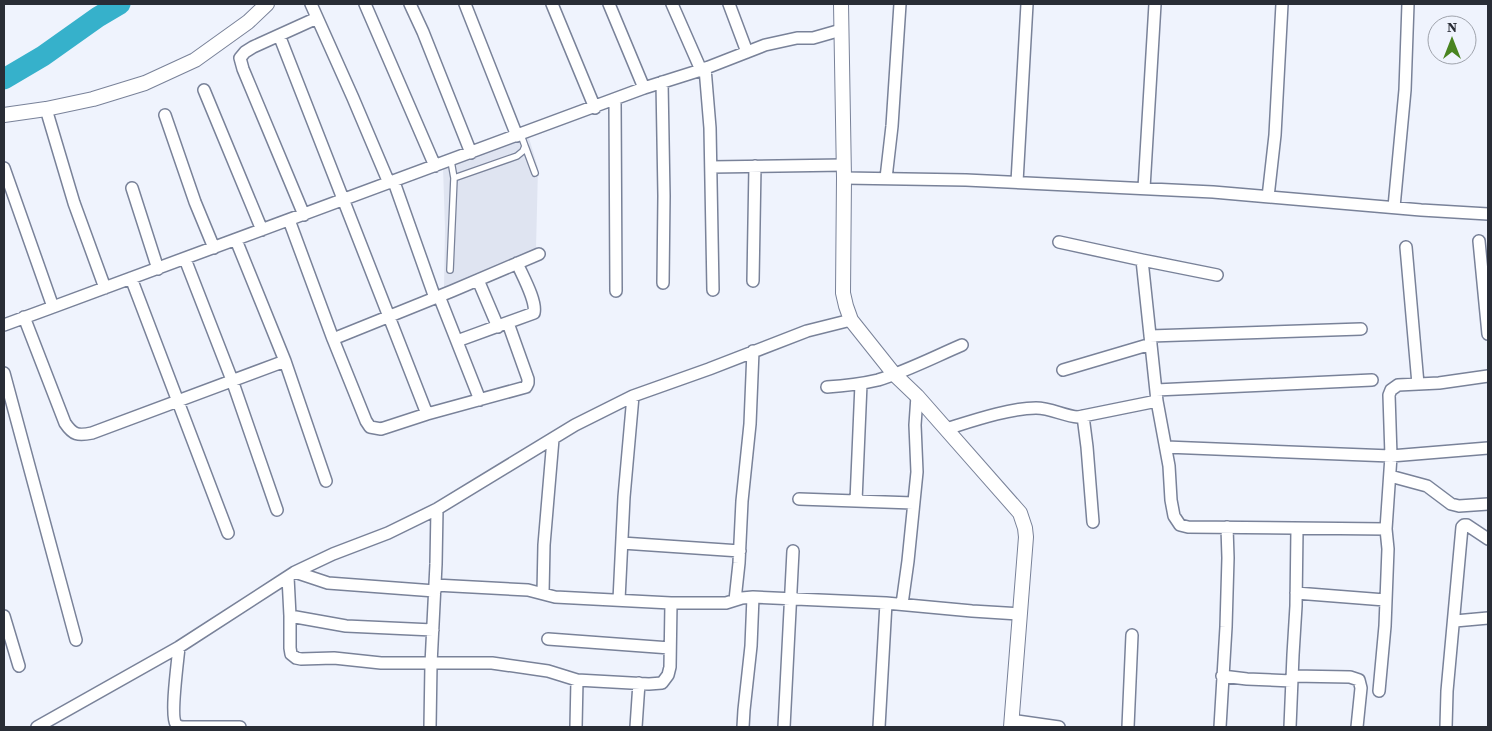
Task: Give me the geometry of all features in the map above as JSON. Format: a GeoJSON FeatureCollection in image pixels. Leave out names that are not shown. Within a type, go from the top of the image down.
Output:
{"type":"FeatureCollection","features":[{"type":"Feature","properties":{"kind":"street"},"geometry":{"type":"LineString","coordinates":[[4,115],[46,109],[145,83],[195,60],[248,22],[267,4]]}},
{"type":"Feature","properties":{"kind":"street"},"geometry":{"type":"LineString","coordinates":[[311,4],[391,182],[480,400]]}},
{"type":"Feature","properties":{"kind":"street"},"geometry":{"type":"LineString","coordinates":[[364,4],[435,166]]}},
{"type":"Feature","properties":{"kind":"street"},"geometry":{"type":"LineString","coordinates":[[410,4],[471,153]]}},
{"type":"Feature","properties":{"kind":"street"},"geometry":{"type":"LineString","coordinates":[[465,4],[519,135]]}},
{"type":"Feature","properties":{"kind":"street"},"geometry":{"type":"LineString","coordinates":[[552,4],[594,108]]}},
{"type":"Feature","properties":{"kind":"street"},"geometry":{"type":"LineString","coordinates":[[609,4],[644,88]]}},
{"type":"Feature","properties":{"kind":"street"},"geometry":{"type":"LineString","coordinates":[[672,4],[703,69],[710,128],[713,290]]}},
{"type":"Feature","properties":{"kind":"street"},"geometry":{"type":"LineString","coordinates":[[729,4],[747,52]]}},
{"type":"Feature","properties":{"kind":"street"},"geometry":{"type":"LineString","coordinates":[[841,4],[844,293],[846,306],[851,320],[894,374],[917,396],[1020,513],[1026,537],[1011,724],[1060,727]]}},
{"type":"Feature","properties":{"kind":"street"},"geometry":{"type":"LineString","coordinates":[[886,178],[892,126],[900,4]]}},
{"type":"Feature","properties":{"kind":"street"},"geometry":{"type":"LineString","coordinates":[[1018,182],[1027,4]]}},
{"type":"Feature","properties":{"kind":"street"},"geometry":{"type":"LineString","coordinates":[[1144,188],[1155,4]]}},
{"type":"Feature","properties":{"kind":"street"},"geometry":{"type":"LineString","coordinates":[[1268,197],[1275,135],[1282,4]]}},
{"type":"Feature","properties":{"kind":"street"},"geometry":{"type":"LineString","coordinates":[[1394,207],[1405,90],[1408,4]]}},
{"type":"Feature","properties":{"kind":"street"},"geometry":{"type":"LineString","coordinates":[[304,215],[240,58],[245,52],[317,18]]}},
{"type":"Feature","properties":{"kind":"street"},"geometry":{"type":"LineString","coordinates":[[4,325],[765,45],[797,38],[813,38],[842,30]]}},
{"type":"Feature","properties":{"kind":"street"},"geometry":{"type":"LineString","coordinates":[[279,35],[427,414]]}},
{"type":"Feature","properties":{"kind":"street"},"geometry":{"type":"LineString","coordinates":[[662,82],[663,283]]}},
{"type":"Feature","properties":{"kind":"street"},"geometry":{"type":"LineString","coordinates":[[204,90],[262,230]]}},
{"type":"Feature","properties":{"kind":"street"},"geometry":{"type":"LineString","coordinates":[[615,100],[616,291]]}},
{"type":"Feature","properties":{"kind":"street"},"geometry":{"type":"LineString","coordinates":[[46,109],[74,203],[105,288]]}},
{"type":"Feature","properties":{"kind":"street"},"geometry":{"type":"LineString","coordinates":[[165,115],[195,202],[214,248]]}},
{"type":"Feature","properties":{"kind":"street"},"geometry":{"type":"LineString","coordinates":[[710,167],[754,166],[844,171],[886,178],[1018,182],[1213,192],[1488,214]]}},
{"type":"Feature","properties":{"kind":"street"},"geometry":{"type":"LineString","coordinates":[[753,281],[754,166]]}},
{"type":"Feature","properties":{"kind":"street"},"geometry":{"type":"LineString","coordinates":[[4,168],[53,307]]}},
{"type":"Feature","properties":{"kind":"street"},"geometry":{"type":"LineString","coordinates":[[132,188],[158,268]]}},
{"type":"Feature","properties":{"kind":"street"},"geometry":{"type":"LineString","coordinates":[[288,220],[333,339],[370,427],[381,429],[427,414],[524,389],[528,385],[528,379],[503,325],[478,280]]}},
{"type":"Feature","properties":{"kind":"street"},"geometry":{"type":"LineString","coordinates":[[236,240],[285,360],[326,481]]}},
{"type":"Feature","properties":{"kind":"street"},"geometry":{"type":"LineString","coordinates":[[1479,241],[1488,334]]}},
{"type":"Feature","properties":{"kind":"street"},"geometry":{"type":"LineString","coordinates":[[1059,242],[1217,276]]}},
{"type":"Feature","properties":{"kind":"street"},"geometry":{"type":"LineString","coordinates":[[1406,247],[1418,384]]}},
{"type":"Feature","properties":{"kind":"street"},"geometry":{"type":"LineString","coordinates":[[333,339],[539,254]]}},
{"type":"Feature","properties":{"kind":"street"},"geometry":{"type":"LineString","coordinates":[[185,258],[232,380],[277,510]]}},
{"type":"Feature","properties":{"kind":"street"},"geometry":{"type":"LineString","coordinates":[[1142,260],[1156,395],[1169,466],[1173,513],[1178,523],[1184,527],[1386,529]]}},
{"type":"Feature","properties":{"kind":"street"},"geometry":{"type":"LineString","coordinates":[[457,341],[531,316],[535,311],[534,303],[517,263]]}},
{"type":"Feature","properties":{"kind":"street"},"geometry":{"type":"LineString","coordinates":[[132,278],[228,533]]}},
{"type":"Feature","properties":{"kind":"street"},"geometry":{"type":"LineString","coordinates":[[24,317],[58,409],[70,431],[76,434],[92,433],[285,360]]}},
{"type":"Feature","properties":{"kind":"street"},"geometry":{"type":"LineString","coordinates":[[37,727],[179,646],[291,575],[333,554],[388,533],[437,509],[575,425],[633,396],[807,331],[851,320]]}},
{"type":"Feature","properties":{"kind":"street"},"geometry":{"type":"LineString","coordinates":[[1063,370],[1150,340],[1362,329]]}},
{"type":"Feature","properties":{"kind":"street"},"geometry":{"type":"LineString","coordinates":[[827,387],[861,384],[894,374],[962,344]]}},
{"type":"Feature","properties":{"kind":"street"},"geometry":{"type":"LineString","coordinates":[[735,600],[750,424],[753,351]]}},
{"type":"Feature","properties":{"kind":"street"},"geometry":{"type":"LineString","coordinates":[[4,374],[76,640]]}},
{"type":"Feature","properties":{"kind":"street"},"geometry":{"type":"LineString","coordinates":[[1380,691],[1385,626],[1388,549],[1386,529],[1391,456],[1389,395],[1391,390],[1398,385],[1439,383],[1488,376]]}},
{"type":"Feature","properties":{"kind":"street"},"geometry":{"type":"LineString","coordinates":[[946,429],[975,420],[1027,409],[1038,408],[1068,416],[1083,416],[1156,395],[1372,380]]}},
{"type":"Feature","properties":{"kind":"street"},"geometry":{"type":"LineString","coordinates":[[856,501],[861,384]]}},
{"type":"Feature","properties":{"kind":"street"},"geometry":{"type":"LineString","coordinates":[[620,600],[624,497],[633,396]]}},
{"type":"Feature","properties":{"kind":"street"},"geometry":{"type":"LineString","coordinates":[[902,604],[917,472],[915,425],[917,396]]}},
{"type":"Feature","properties":{"kind":"street"},"geometry":{"type":"LineString","coordinates":[[1083,416],[1089,463],[1093,522]]}},
{"type":"Feature","properties":{"kind":"street"},"geometry":{"type":"LineString","coordinates":[[543,593],[544,545],[553,439]]}},
{"type":"Feature","properties":{"kind":"street"},"geometry":{"type":"LineString","coordinates":[[1166,447],[1391,456],[1488,448]]}},
{"type":"Feature","properties":{"kind":"street"},"geometry":{"type":"LineString","coordinates":[[1390,476],[1428,486],[1455,506],[1488,504]]}},
{"type":"Feature","properties":{"kind":"street"},"geometry":{"type":"LineString","coordinates":[[799,500],[913,503]]}},
{"type":"Feature","properties":{"kind":"street"},"geometry":{"type":"LineString","coordinates":[[430,727],[437,509]]}},
{"type":"Feature","properties":{"kind":"street"},"geometry":{"type":"LineString","coordinates":[[1446,727],[1447,691],[1455,621],[1462,527],[1467,526],[1488,539]]}},
{"type":"Feature","properties":{"kind":"street"},"geometry":{"type":"LineString","coordinates":[[1220,727],[1226,628],[1227,527]]}},
{"type":"Feature","properties":{"kind":"street"},"geometry":{"type":"LineString","coordinates":[[1290,727],[1297,529]]}},
{"type":"Feature","properties":{"kind":"street"},"geometry":{"type":"LineString","coordinates":[[622,543],[740,551]]}},
{"type":"Feature","properties":{"kind":"street"},"geometry":{"type":"LineString","coordinates":[[784,727],[793,551]]}},
{"type":"Feature","properties":{"kind":"street"},"geometry":{"type":"LineString","coordinates":[[291,575],[328,583],[528,590],[555,597],[671,603],[726,603],[753,597],[902,604],[1020,614]]}},
{"type":"Feature","properties":{"kind":"street"},"geometry":{"type":"LineString","coordinates":[[291,575],[290,648],[291,654],[296,658],[334,658],[431,664],[511,665],[548,671],[577,680],[656,684],[665,680],[670,667],[671,603]]}},
{"type":"Feature","properties":{"kind":"street"},"geometry":{"type":"LineString","coordinates":[[1296,593],[1385,600]]}},
{"type":"Feature","properties":{"kind":"street"},"geometry":{"type":"LineString","coordinates":[[743,727],[751,646],[753,597]]}},
{"type":"Feature","properties":{"kind":"street"},"geometry":{"type":"LineString","coordinates":[[878,727],[886,603]]}},
{"type":"Feature","properties":{"kind":"street"},"geometry":{"type":"LineString","coordinates":[[4,616],[19,666]]}},
{"type":"Feature","properties":{"kind":"street"},"geometry":{"type":"LineString","coordinates":[[290,616],[346,626],[433,630]]}},
{"type":"Feature","properties":{"kind":"street"},"geometry":{"type":"LineString","coordinates":[[1455,621],[1488,618]]}},
{"type":"Feature","properties":{"kind":"street"},"geometry":{"type":"LineString","coordinates":[[1128,727],[1132,635]]}},
{"type":"Feature","properties":{"kind":"street"},"geometry":{"type":"LineString","coordinates":[[548,639],[670,648]]}},
{"type":"Feature","properties":{"kind":"street"},"geometry":{"type":"LineString","coordinates":[[179,646],[174,707],[176,724],[180,727],[240,727]]}},
{"type":"Feature","properties":{"kind":"street"},"geometry":{"type":"LineString","coordinates":[[1222,676],[1247,679],[1350,677],[1358,680],[1361,688],[1356,727]]}},
{"type":"Feature","properties":{"kind":"street"},"geometry":{"type":"LineString","coordinates":[[576,727],[577,680]]}},
{"type":"Feature","properties":{"kind":"street"},"geometry":{"type":"LineString","coordinates":[[636,727],[638,683]]}},
{"type":"Feature","properties":{"kind":"lane"},"geometry":{"type":"LineString","coordinates":[[519,135],[525,146],[534,173]]}},
{"type":"Feature","properties":{"kind":"lane"},"geometry":{"type":"LineString","coordinates":[[454,178],[517,156],[523,152],[525,146]]}},
{"type":"Feature","properties":{"kind":"lane"},"geometry":{"type":"LineString","coordinates":[[450,270],[454,178],[451,160]]}},
{"type":"Feature","properties":{"kind":"shaded area"},"geometry":{"type":"Polygon","coordinates":[[[528,135],[538,168],[536,249],[444,288],[443,167],[528,135]]]}},
{"type":"Feature","properties":{"kind":"waterway"},"geometry":{"type":"LineString","coordinates":[[4,79],[43,56],[98,17],[120,4]]}}]}
